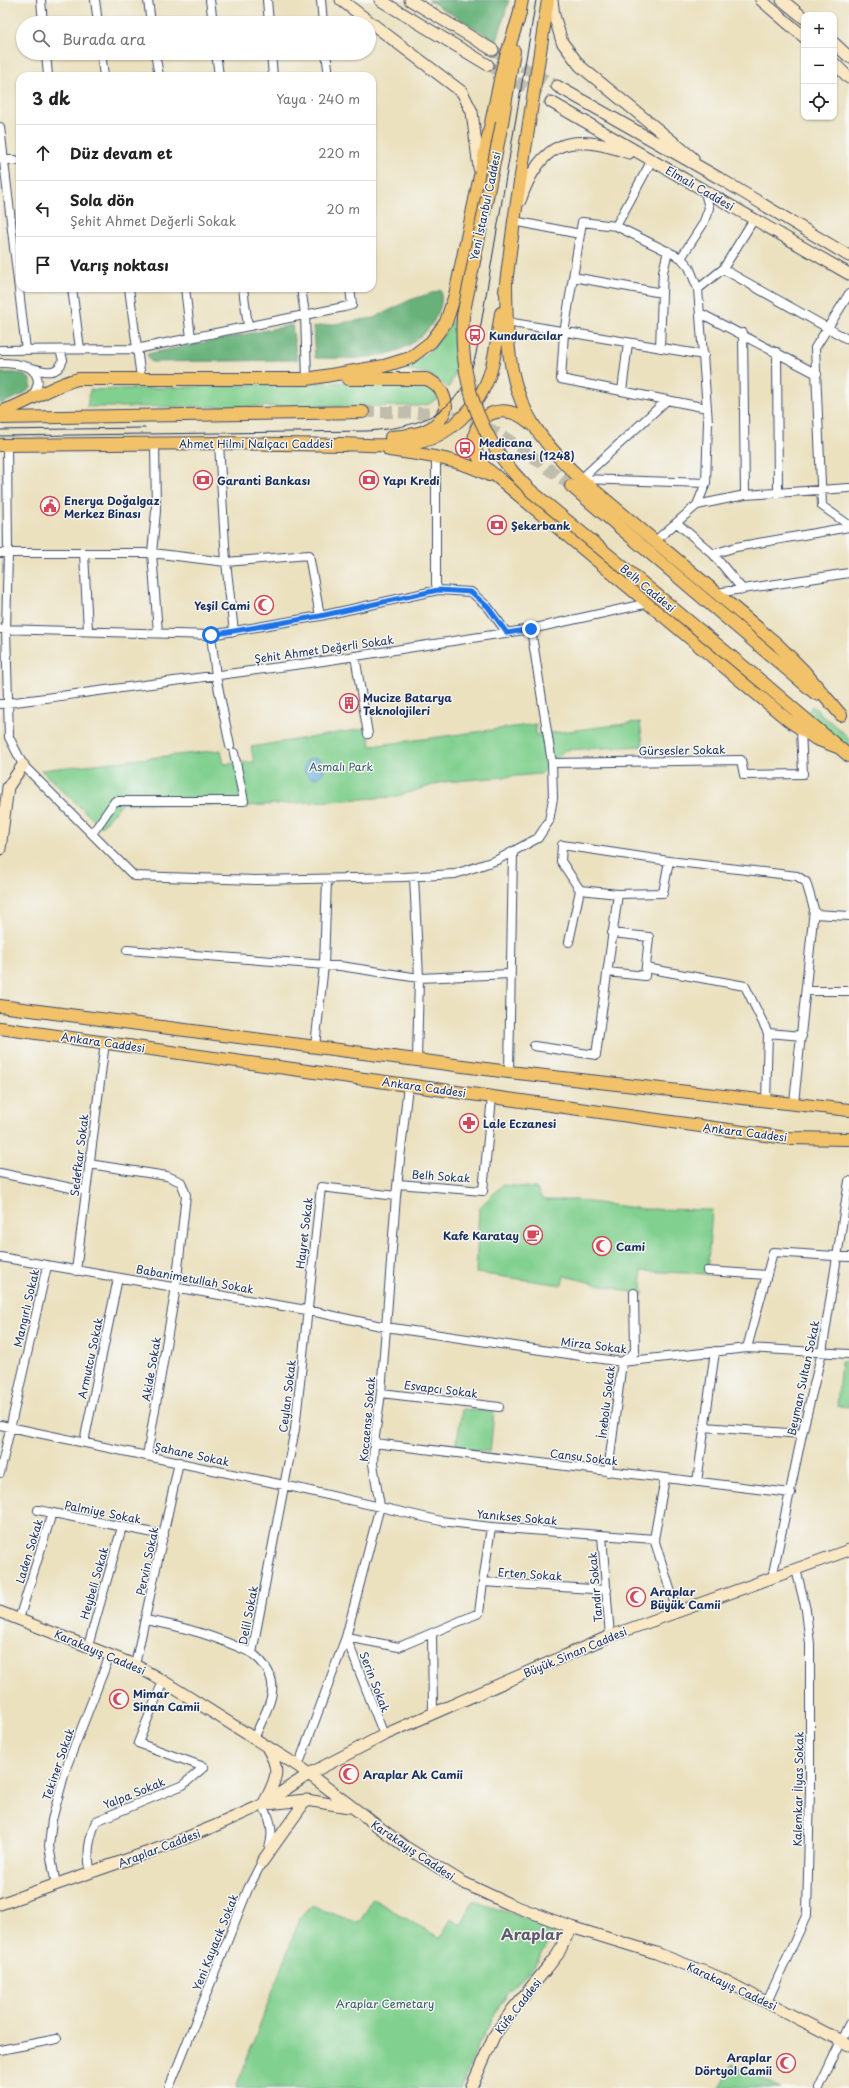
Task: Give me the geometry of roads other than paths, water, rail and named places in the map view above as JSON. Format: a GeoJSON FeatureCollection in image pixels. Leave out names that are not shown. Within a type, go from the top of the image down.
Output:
{"type":"FeatureCollection","features":[{"type":"Feature","properties":{"kind":"main road","name":"Yeni İstanbul Caddesi"},"geometry":{"type":"LineString","coordinates":[[475,411],[468,388],[463,360],[463,316],[502,123],[522,0]]}},
{"type":"Feature","properties":{"kind":"main road"},"geometry":{"type":"LineString","coordinates":[[336,444],[409,444],[433,438],[454,425],[476,401],[491,372],[506,284],[514,220],[548,0]]}},
{"type":"Feature","properties":{"kind":"main road"},"geometry":{"type":"LineString","coordinates":[[307,379],[367,370],[397,363],[422,351],[439,333],[451,310],[455,295],[503,66],[520,13]]}},
{"type":"Feature","properties":{"kind":"main road"},"geometry":{"type":"LineString","coordinates":[[506,284],[509,357],[514,383],[524,408],[535,427],[556,454],[581,479],[790,656],[845,718]]}},
{"type":"Feature","properties":{"kind":"main road"},"geometry":{"type":"LineString","coordinates":[[0,412],[78,379],[426,379],[437,385],[444,395],[446,407],[444,414],[438,423],[429,430],[407,435],[336,444]]}},
{"type":"Feature","properties":{"kind":"main road"},"geometry":{"type":"LineString","coordinates":[[505,484],[485,467],[478,458],[473,441],[477,430],[488,416],[504,410],[519,414],[535,427]]}},
{"type":"Feature","properties":{"kind":"main road","name":"Belh Caddesi"},"geometry":{"type":"LineString","coordinates":[[475,411],[499,455],[527,487],[767,686],[844,752]]}},
{"type":"Feature","properties":{"kind":"main road"},"geometry":{"type":"LineString","coordinates":[[0,418],[363,412]]}},
{"type":"Feature","properties":{"kind":"main road","name":"Ahmet Hilmi Nalçacı Caddesi"},"geometry":{"type":"LineString","coordinates":[[4,445],[155,443],[336,444],[436,457],[474,468],[505,484]]}},
{"type":"Feature","properties":{"kind":"main road","name":"Belh Caddesi"},"geometry":{"type":"LineString","coordinates":[[505,484],[801,729],[816,739],[844,752]]}},
{"type":"Feature","properties":{"kind":"main road"},"geometry":{"type":"LineString","coordinates":[[571,486],[845,718]]}},
{"type":"Feature","properties":{"kind":"main road","name":"Ankara Caddesi"},"geometry":{"type":"LineString","coordinates":[[0,1006],[509,1072],[849,1110]]}},
{"type":"Feature","properties":{"kind":"main road","name":"Ankara Caddesi"},"geometry":{"type":"LineString","coordinates":[[0,1028],[786,1138],[849,1139]]}},
{"type":"Feature","properties":{"kind":"street"},"geometry":{"type":"LineString","coordinates":[[41,0],[42,16]]}},
{"type":"Feature","properties":{"kind":"street"},"geometry":{"type":"LineString","coordinates":[[95,0],[97,16]]}},
{"type":"Feature","properties":{"kind":"street"},"geometry":{"type":"LineString","coordinates":[[148,0],[150,16]]}},
{"type":"Feature","properties":{"kind":"street"},"geometry":{"type":"LineString","coordinates":[[210,0],[211,16]]}},
{"type":"Feature","properties":{"kind":"street"},"geometry":{"type":"LineString","coordinates":[[267,0],[268,16]]}},
{"type":"Feature","properties":{"kind":"street"},"geometry":{"type":"LineString","coordinates":[[321,0],[322,16]]}},
{"type":"Feature","properties":{"kind":"street"},"geometry":{"type":"LineString","coordinates":[[340,0],[361,16]]}},
{"type":"Feature","properties":{"kind":"street"},"geometry":{"type":"LineString","coordinates":[[380,0],[488,65]]}},
{"type":"Feature","properties":{"kind":"street"},"geometry":{"type":"LineString","coordinates":[[410,0],[493,50]]}},
{"type":"Feature","properties":{"kind":"street"},"geometry":{"type":"LineString","coordinates":[[552,0],[554,15],[562,42],[580,66],[719,178]]}},
{"type":"Feature","properties":{"kind":"street"},"geometry":{"type":"LineString","coordinates":[[761,0],[801,34]]}},
{"type":"Feature","properties":{"kind":"street"},"geometry":{"type":"LineString","coordinates":[[782,0],[801,16]]}},
{"type":"Feature","properties":{"kind":"street"},"geometry":{"type":"LineString","coordinates":[[376,27],[462,92],[472,112],[478,146],[480,172]]}},
{"type":"Feature","properties":{"kind":"street"},"geometry":{"type":"LineString","coordinates":[[837,46],[849,57]]}},
{"type":"Feature","properties":{"kind":"street"},"geometry":{"type":"LineString","coordinates":[[47,60],[48,72]]}},
{"type":"Feature","properties":{"kind":"street"},"geometry":{"type":"LineString","coordinates":[[102,60],[103,72]]}},
{"type":"Feature","properties":{"kind":"street"},"geometry":{"type":"LineString","coordinates":[[156,60],[157,72]]}},
{"type":"Feature","properties":{"kind":"street"},"geometry":{"type":"LineString","coordinates":[[217,60],[218,72]]}},
{"type":"Feature","properties":{"kind":"street"},"geometry":{"type":"LineString","coordinates":[[272,60],[273,72]]}},
{"type":"Feature","properties":{"kind":"street"},"geometry":{"type":"LineString","coordinates":[[327,60],[328,72]]}},
{"type":"Feature","properties":{"kind":"street"},"geometry":{"type":"LineString","coordinates":[[837,66],[849,78]]}},
{"type":"Feature","properties":{"kind":"street","name":"Elmalı Caddesi"},"geometry":{"type":"LineString","coordinates":[[556,86],[719,178],[849,256]]}},
{"type":"Feature","properties":{"kind":"street","name":"Elmalı Caddesi"},"geometry":{"type":"LineString","coordinates":[[551,102],[849,274]]}},
{"type":"Feature","properties":{"kind":"street"},"geometry":{"type":"LineString","coordinates":[[0,127],[2,159],[16,270]]}},
{"type":"Feature","properties":{"kind":"street"},"geometry":{"type":"LineString","coordinates":[[580,234],[514,220],[526,184],[535,167],[547,154],[560,146],[575,142],[622,150],[652,160],[616,226]]}},
{"type":"Feature","properties":{"kind":"street"},"geometry":{"type":"LineString","coordinates":[[2,159],[16,161]]}},
{"type":"Feature","properties":{"kind":"street"},"geometry":{"type":"LineString","coordinates":[[682,258],[703,224],[709,208],[705,192]]}},
{"type":"Feature","properties":{"kind":"street"},"geometry":{"type":"LineString","coordinates":[[698,289],[724,269],[754,219]]}},
{"type":"Feature","properties":{"kind":"street"},"geometry":{"type":"LineString","coordinates":[[655,542],[697,505],[706,483],[707,408],[698,289],[689,267],[682,258],[616,226],[582,222],[564,333],[561,380],[707,408]]}},
{"type":"Feature","properties":{"kind":"street"},"geometry":{"type":"LineString","coordinates":[[660,348],[663,272],[668,251]]}},
{"type":"Feature","properties":{"kind":"street"},"geometry":{"type":"LineString","coordinates":[[724,269],[849,340]]}},
{"type":"Feature","properties":{"kind":"street"},"geometry":{"type":"LineString","coordinates":[[573,277],[662,293]]}},
{"type":"Feature","properties":{"kind":"street"},"geometry":{"type":"LineString","coordinates":[[19,292],[26,350]]}},
{"type":"Feature","properties":{"kind":"street"},"geometry":{"type":"LineString","coordinates":[[73,292],[80,349]]}},
{"type":"Feature","properties":{"kind":"street"},"geometry":{"type":"LineString","coordinates":[[129,292],[141,378]]}},
{"type":"Feature","properties":{"kind":"street"},"geometry":{"type":"LineString","coordinates":[[185,292],[191,338]]}},
{"type":"Feature","properties":{"kind":"street"},"geometry":{"type":"LineString","coordinates":[[244,292],[248,326]]}},
{"type":"Feature","properties":{"kind":"street"},"geometry":{"type":"LineString","coordinates":[[302,292],[305,314],[307,379]]}},
{"type":"Feature","properties":{"kind":"street"},"geometry":{"type":"LineString","coordinates":[[0,350],[136,349],[352,305],[350,292]]}},
{"type":"Feature","properties":{"kind":"street"},"geometry":{"type":"LineString","coordinates":[[849,294],[815,348],[822,506],[849,526]]}},
{"type":"Feature","properties":{"kind":"street"},"geometry":{"type":"LineString","coordinates":[[700,313],[743,333],[817,374]]}},
{"type":"Feature","properties":{"kind":"street"},"geometry":{"type":"LineString","coordinates":[[507,322],[564,333],[704,355]]}},
{"type":"Feature","properties":{"kind":"street"},"geometry":{"type":"LineString","coordinates":[[743,333],[745,496]]}},
{"type":"Feature","properties":{"kind":"street"},"geometry":{"type":"LineString","coordinates":[[622,391],[628,343]]}},
{"type":"Feature","properties":{"kind":"street"},"geometry":{"type":"LineString","coordinates":[[0,363],[29,367],[46,372],[58,370],[63,360],[60,350]]}},
{"type":"Feature","properties":{"kind":"street"},"geometry":{"type":"LineString","coordinates":[[777,352],[778,493]]}},
{"type":"Feature","properties":{"kind":"street"},"geometry":{"type":"LineString","coordinates":[[28,401],[38,387],[35,372],[29,367]]}},
{"type":"Feature","properties":{"kind":"street"},"geometry":{"type":"LineString","coordinates":[[581,479],[667,400]]}},
{"type":"Feature","properties":{"kind":"street"},"geometry":{"type":"LineString","coordinates":[[155,443],[156,511],[152,553],[158,633]]}},
{"type":"Feature","properties":{"kind":"street"},"geometry":{"type":"LineString","coordinates":[[219,443],[226,562],[234,632]]}},
{"type":"Feature","properties":{"kind":"street"},"geometry":{"type":"LineString","coordinates":[[4,445],[4,703],[9,737],[23,765],[134,876],[256,880],[414,877],[456,874],[513,852],[538,838],[549,821],[553,798],[552,763],[531,629]]}},
{"type":"Feature","properties":{"kind":"street"},"geometry":{"type":"LineString","coordinates":[[436,457],[436,584],[438,590]]}},
{"type":"Feature","properties":{"kind":"street"},"geometry":{"type":"LineString","coordinates":[[581,479],[706,483]]}},
{"type":"Feature","properties":{"kind":"street"},"geometry":{"type":"LineString","coordinates":[[697,505],[745,496],[849,488]]}},
{"type":"Feature","properties":{"kind":"street"},"geometry":{"type":"LineString","coordinates":[[677,523],[713,554],[743,590]]}},
{"type":"Feature","properties":{"kind":"street"},"geometry":{"type":"LineString","coordinates":[[713,554],[736,547],[849,526]]}},
{"type":"Feature","properties":{"kind":"street"},"geometry":{"type":"LineString","coordinates":[[4,553],[152,553],[226,562],[309,555],[320,616]]}},
{"type":"Feature","properties":{"kind":"street"},"geometry":{"type":"LineString","coordinates":[[84,553],[88,631]]}},
{"type":"Feature","properties":{"kind":"street"},"geometry":{"type":"LineString","coordinates":[[716,593],[849,574]]}},
{"type":"Feature","properties":{"kind":"street"},"geometry":{"type":"LineString","coordinates":[[3,629],[211,635],[320,616],[438,590],[471,592],[488,607],[507,633]]}},
{"type":"Feature","properties":{"kind":"street","name":"Şehit Ahmet Değerli Sokak"},"geometry":{"type":"LineString","coordinates":[[4,703],[216,676],[507,633],[649,603]]}},
{"type":"Feature","properties":{"kind":"street"},"geometry":{"type":"LineString","coordinates":[[92,834],[115,801],[244,801],[216,676],[211,635]]}},
{"type":"Feature","properties":{"kind":"street"},"geometry":{"type":"LineString","coordinates":[[355,656],[368,734]]}},
{"type":"Feature","properties":{"kind":"street","name":"Gürsesler Sokak"},"geometry":{"type":"LineString","coordinates":[[552,763],[741,760],[744,775],[804,774],[801,729]]}},
{"type":"Feature","properties":{"kind":"street"},"geometry":{"type":"LineString","coordinates":[[0,849],[2,822],[8,787],[23,765]]}},
{"type":"Feature","properties":{"kind":"street"},"geometry":{"type":"LineString","coordinates":[[569,942],[580,890],[561,861],[562,845],[669,862],[797,876],[806,882],[811,895],[814,914],[794,1103]]}},
{"type":"Feature","properties":{"kind":"street"},"geometry":{"type":"LineString","coordinates":[[509,1072],[513,852]]}},
{"type":"Feature","properties":{"kind":"street"},"geometry":{"type":"LineString","coordinates":[[580,890],[618,894],[663,893],[669,862]]}},
{"type":"Feature","properties":{"kind":"street"},"geometry":{"type":"LineString","coordinates":[[414,877],[419,978],[417,1059]]}},
{"type":"Feature","properties":{"kind":"street"},"geometry":{"type":"LineString","coordinates":[[315,1046],[324,965],[327,879]]}},
{"type":"Feature","properties":{"kind":"street"},"geometry":{"type":"LineString","coordinates":[[534,1046],[596,1055],[618,894]]}},
{"type":"Feature","properties":{"kind":"street"},"geometry":{"type":"LineString","coordinates":[[814,914],[849,916]]}},
{"type":"Feature","properties":{"kind":"street"},"geometry":{"type":"LineString","coordinates":[[607,972],[645,976],[649,937],[612,933]]}},
{"type":"Feature","properties":{"kind":"street"},"geometry":{"type":"LineString","coordinates":[[128,950],[324,965],[419,978],[510,974]]}},
{"type":"Feature","properties":{"kind":"street"},"geometry":{"type":"LineString","coordinates":[[646,968],[745,986],[768,1033],[766,1101]]}},
{"type":"Feature","properties":{"kind":"street"},"geometry":{"type":"LineString","coordinates":[[807,991],[849,992]]}},
{"type":"Feature","properties":{"kind":"street"},"geometry":{"type":"LineString","coordinates":[[768,1033],[802,1036]]}},
{"type":"Feature","properties":{"kind":"street","name":"Sedefkar Sokak"},"geometry":{"type":"LineString","coordinates":[[76,1271],[105,1042]]}},
{"type":"Feature","properties":{"kind":"street","name":"Kocaense Sokak"},"geometry":{"type":"LineString","coordinates":[[298,1766],[346,1638],[380,1506],[373,1464],[374,1443],[386,1327],[396,1196],[408,1085]]}},
{"type":"Feature","properties":{"kind":"street","name":"Belh Sokak"},"geometry":{"type":"LineString","coordinates":[[398,1184],[483,1191],[492,1097]]}},
{"type":"Feature","properties":{"kind":"street","name":"Akide Sokak"},"geometry":{"type":"LineString","coordinates":[[90,1164],[167,1176],[181,1182],[186,1195],[176,1287],[147,1456]]}},
{"type":"Feature","properties":{"kind":"street"},"geometry":{"type":"LineString","coordinates":[[0,1173],[86,1191]]}},
{"type":"Feature","properties":{"kind":"street","name":"Beyman Sultan Sokak"},"geometry":{"type":"LineString","coordinates":[[772,1578],[791,1493],[802,1434],[822,1352],[849,1181]]}},
{"type":"Feature","properties":{"kind":"street","name":"Hayret Sokak"},"geometry":{"type":"LineString","coordinates":[[306,1310],[321,1187],[396,1196]]}},
{"type":"Feature","properties":{"kind":"street"},"geometry":{"type":"LineString","coordinates":[[747,1348],[773,1252],[849,1257]]}},
{"type":"Feature","properties":{"kind":"street","name":"Babanimetullah Sokak"},"geometry":{"type":"LineString","coordinates":[[0,1256],[47,1266],[306,1310],[386,1327]]}},
{"type":"Feature","properties":{"kind":"street","name":"Mangırlı Sokak"},"geometry":{"type":"LineString","coordinates":[[0,1473],[47,1266]]}},
{"type":"Feature","properties":{"kind":"street"},"geometry":{"type":"LineString","coordinates":[[707,1271],[767,1275]]}},
{"type":"Feature","properties":{"kind":"street","name":"Armutcu Sokak"},"geometry":{"type":"LineString","coordinates":[[84,1442],[118,1278]]}},
{"type":"Feature","properties":{"kind":"street","name":"İnebolu Sokak"},"geometry":{"type":"LineString","coordinates":[[608,1472],[622,1362],[635,1352],[634,1293]]}},
{"type":"Feature","properties":{"kind":"street","name":"Ceylan Sokak"},"geometry":{"type":"LineString","coordinates":[[284,1485],[295,1429],[306,1310]]}},
{"type":"Feature","properties":{"kind":"street","name":"Mirza Sokak"},"geometry":{"type":"LineString","coordinates":[[386,1327],[622,1362],[747,1348],[849,1354]]}},
{"type":"Feature","properties":{"kind":"street"},"geometry":{"type":"LineString","coordinates":[[697,1482],[715,1351]]}},
{"type":"Feature","properties":{"kind":"street","name":"Esvapcı Sokak"},"geometry":{"type":"LineString","coordinates":[[380,1393],[499,1407]]}},
{"type":"Feature","properties":{"kind":"street","name":"Şahane Sokak"},"geometry":{"type":"LineString","coordinates":[[0,1425],[380,1506]]}},
{"type":"Feature","properties":{"kind":"street"},"geometry":{"type":"LineString","coordinates":[[704,1427],[802,1434]]}},
{"type":"Feature","properties":{"kind":"street","name":"Cansu Sokak"},"geometry":{"type":"LineString","coordinates":[[374,1443],[791,1493]]}},
{"type":"Feature","properties":{"kind":"street","name":"Pervin Sokak"},"geometry":{"type":"LineString","coordinates":[[135,1665],[179,1462]]}},
{"type":"Feature","properties":{"kind":"street"},"geometry":{"type":"LineString","coordinates":[[665,1478],[654,1539],[677,1611]]}},
{"type":"Feature","properties":{"kind":"street","name":"Delil Sokak"},"geometry":{"type":"LineString","coordinates":[[254,1739],[274,1690],[272,1676],[265,1664],[252,1653],[284,1485]]}},
{"type":"Feature","properties":{"kind":"street","name":"Yanıkses Sokak"},"geometry":{"type":"LineString","coordinates":[[380,1506],[442,1521],[491,1527],[654,1539]]}},
{"type":"Feature","properties":{"kind":"street","name":"Palmiye Sokak"},"geometry":{"type":"LineString","coordinates":[[38,1510],[164,1535]]}},
{"type":"Feature","properties":{"kind":"street","name":"Laden Sokak"},"geometry":{"type":"LineString","coordinates":[[19,1619],[52,1513]]}},
{"type":"Feature","properties":{"kind":"street","name":"Heybeli Sokak"},"geometry":{"type":"LineString","coordinates":[[88,1646],[122,1527]]}},
{"type":"Feature","properties":{"kind":"street","name":"Erten Sokak"},"geometry":{"type":"LineString","coordinates":[[491,1527],[483,1582],[607,1590]]}},
{"type":"Feature","properties":{"kind":"street","name":"Tandır Sokak"},"geometry":{"type":"LineString","coordinates":[[602,1536],[610,1636]]}},
{"type":"Feature","properties":{"kind":"street","name":"Büyük Sinan Caddesi"},"geometry":{"type":"LineString","coordinates":[[309,1774],[384,1735],[433,1712],[610,1636],[849,1550]]}},
{"type":"Feature","properties":{"kind":"street","name":"Kalemkar İlyas Sokak"},"geometry":{"type":"LineString","coordinates":[[767,2002],[806,1914],[810,1790],[810,1644],[806,1610],[796,1569]]}},
{"type":"Feature","properties":{"kind":"street"},"geometry":{"type":"LineString","coordinates":[[346,1638],[399,1646],[432,1633],[479,1613],[483,1582]]}},
{"type":"Feature","properties":{"kind":"street","name":"Karakayış Caddesi"},"geometry":{"type":"LineString","coordinates":[[0,1612],[135,1665],[163,1681],[298,1766],[351,1808],[424,1860],[462,1882],[509,1904],[571,1927],[689,1965],[718,1977],[845,2043]]}},
{"type":"Feature","properties":{"kind":"street"},"geometry":{"type":"LineString","coordinates":[[145,1620],[177,1626],[217,1637],[252,1653]]}},
{"type":"Feature","properties":{"kind":"street"},"geometry":{"type":"LineString","coordinates":[[432,1633],[433,1712]]}},
{"type":"Feature","properties":{"kind":"street","name":"Serin Sokak"},"geometry":{"type":"LineString","coordinates":[[346,1638],[384,1735]]}},
{"type":"Feature","properties":{"kind":"street","name":"Tekiner Sokak"},"geometry":{"type":"LineString","coordinates":[[56,1885],[50,1846],[54,1814],[66,1768],[110,1655]]}},
{"type":"Feature","properties":{"kind":"street","name":"Yalpa Sokak"},"geometry":{"type":"LineString","coordinates":[[91,1873],[88,1860],[88,1843],[96,1821],[183,1785],[204,1767],[138,1743],[163,1681]]}},
{"type":"Feature","properties":{"kind":"street"},"geometry":{"type":"LineString","coordinates":[[262,1805],[277,1773],[277,1766],[268,1748]]}},
{"type":"Feature","properties":{"kind":"street","name":"Araplar Caddesi"},"geometry":{"type":"LineString","coordinates":[[0,1904],[91,1873],[186,1838],[262,1805],[309,1774]]}},
{"type":"Feature","properties":{"kind":"street"},"geometry":{"type":"LineString","coordinates":[[262,1805],[306,1800],[351,1808]]}},
{"type":"Feature","properties":{"kind":"street"},"geometry":{"type":"LineString","coordinates":[[262,1862],[306,1800]]}},
{"type":"Feature","properties":{"kind":"street","name":"Yeni Kayacık Sokak"},"geometry":{"type":"LineString","coordinates":[[169,2088],[248,1889],[272,1840],[270,1820],[262,1805]]}},
{"type":"Feature","properties":{"kind":"street","name":"Küfe Caddesi"},"geometry":{"type":"LineString","coordinates":[[470,2088],[494,2036],[513,2009],[558,1954],[571,1927]]}},
{"type":"Feature","properties":{"kind":"street"},"geometry":{"type":"LineString","coordinates":[[819,2088],[845,2043],[849,2024]]}},
{"type":"Feature","properties":{"kind":"street"},"geometry":{"type":"LineString","coordinates":[[0,2050],[57,2039]]}},
{"type":"Feature","properties":{"kind":"water"},"geometry":{"type":"Polygon","coordinates":[[[310,758],[318,758],[324,764],[324,772],[318,778],[310,778],[304,772],[304,764],[310,758]]]}},
{"type":"Feature","properties":{"kind":"tunnel"},"geometry":{"type":"LineString","coordinates":[[493,50],[557,86]]}},
{"type":"Feature","properties":{"kind":"tunnel"},"geometry":{"type":"LineString","coordinates":[[488,65],[551,102]]}},
{"type":"Feature","properties":{"kind":"tunnel"},"geometry":{"type":"LineString","coordinates":[[363,412],[406,412],[434,414],[475,423],[501,435],[571,486]]}},
{"type":"Feature","properties":{"kind":"tram line"},"geometry":{"type":"LineString","coordinates":[[0,436],[367,431],[405,426],[436,413],[449,403],[460,390],[469,374],[476,354],[536,0]]}},
{"type":"Feature","properties":{"kind":"tram line"},"geometry":{"type":"LineString","coordinates":[[0,430],[145,428]]}},
{"type":"Feature","properties":{"kind":"place","name":"Kunduracılar"},"geometry":{"type":"Point","coordinates":[475,335]}},
{"type":"Feature","properties":{"kind":"place","name":"Medicana Hastanesi (1248)"},"geometry":{"type":"Point","coordinates":[465,448]}},
{"type":"Feature","properties":{"kind":"place","name":"Garanti Bankası"},"geometry":{"type":"Point","coordinates":[203,480]}},
{"type":"Feature","properties":{"kind":"place","name":"Yapı Kredi"},"geometry":{"type":"Point","coordinates":[369,480]}},
{"type":"Feature","properties":{"kind":"place","name":"Enerya Doğalgaz Merkez Binası"},"geometry":{"type":"Point","coordinates":[50,506]}},
{"type":"Feature","properties":{"kind":"place","name":"Şekerbank"},"geometry":{"type":"Point","coordinates":[497,525]}},
{"type":"Feature","properties":{"kind":"place","name":"Yeşil Cami"},"geometry":{"type":"Point","coordinates":[264,605]}},
{"type":"Feature","properties":{"kind":"place","name":"Mucize Batarya Teknolojileri"},"geometry":{"type":"Point","coordinates":[349,703]}},
{"type":"Feature","properties":{"kind":"place","name":"Lale Eczanesi"},"geometry":{"type":"Point","coordinates":[469,1123]}},
{"type":"Feature","properties":{"kind":"place","name":"Kafe Karatay"},"geometry":{"type":"Point","coordinates":[533,1235]}},
{"type":"Feature","properties":{"kind":"place","name":"Cami"},"geometry":{"type":"Point","coordinates":[602,1246]}},
{"type":"Feature","properties":{"kind":"place","name":"Araplar Büyük Camii"},"geometry":{"type":"Point","coordinates":[636,1597]}},
{"type":"Feature","properties":{"kind":"place","name":"Mimar Sinan Camii"},"geometry":{"type":"Point","coordinates":[119,1699]}},
{"type":"Feature","properties":{"kind":"place","name":"Araplar Ak Camii"},"geometry":{"type":"Point","coordinates":[349,1774]}},
{"type":"Feature","properties":{"kind":"place","name":"Araplar Dörtyol Camii"},"geometry":{"type":"Point","coordinates":[786,2063]}},
{"type":"Feature","properties":{"kind":"district","name":"Araplar"},"geometry":{"type":"Point","coordinates":[532,1933]}},
{"type":"Feature","properties":{"kind":"park label","name":"Asmalı Park"},"geometry":{"type":"Point","coordinates":[341,766]}},
{"type":"Feature","properties":{"kind":"park label","name":"Araplar Cemetary"},"geometry":{"type":"Point","coordinates":[385,2003]}}]}
